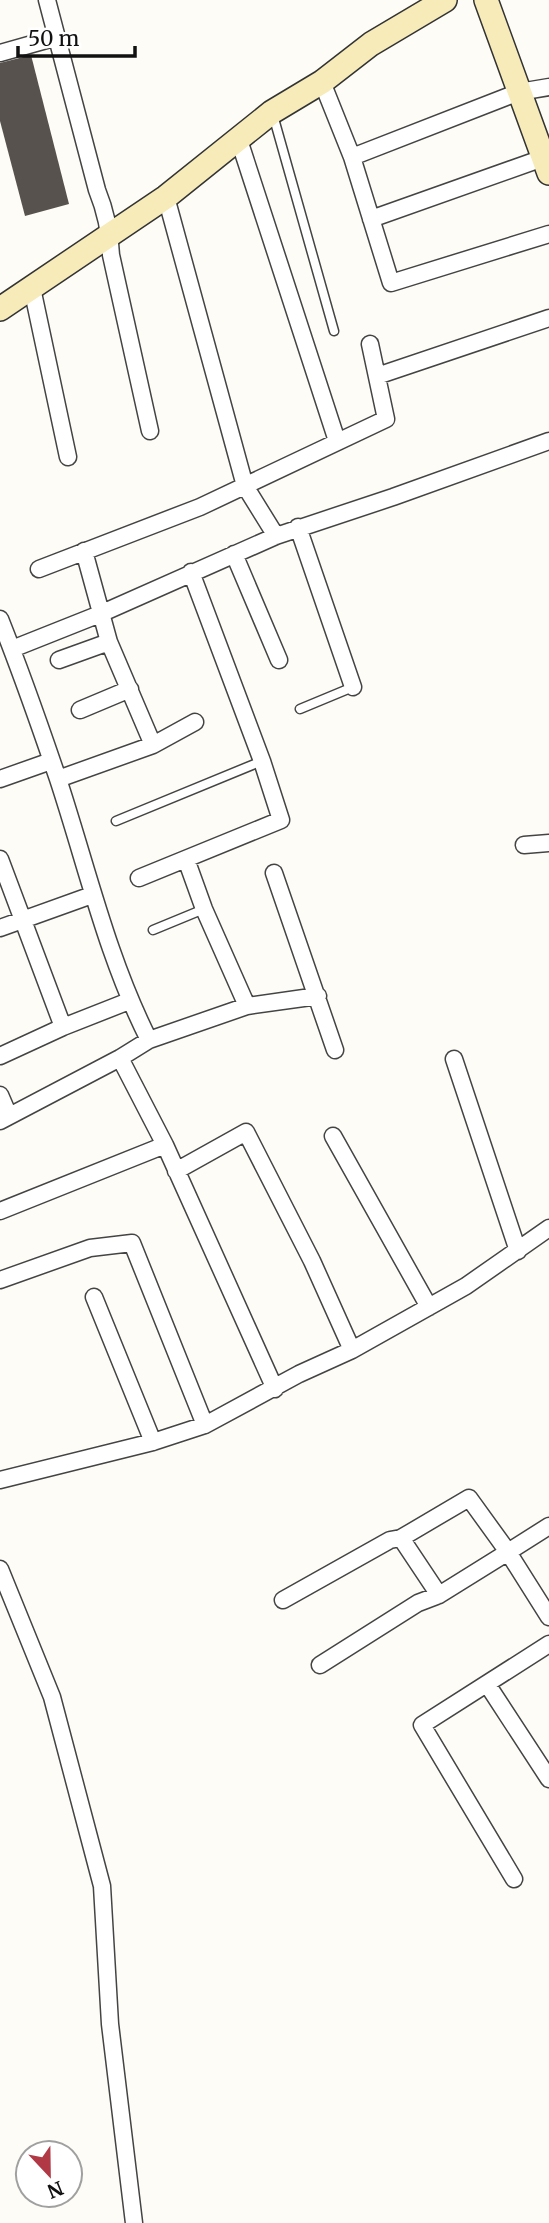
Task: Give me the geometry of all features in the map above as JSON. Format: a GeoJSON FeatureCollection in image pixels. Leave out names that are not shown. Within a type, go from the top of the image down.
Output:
{"type":"FeatureCollection","features":[{"type":"Feature","properties":{"kind":"main road"},"geometry":{"type":"LineString","coordinates":[[0,309],[166,197],[272,112],[322,82],[371,44],[445,0]]}},
{"type":"Feature","properties":{"kind":"main road"},"geometry":{"type":"LineString","coordinates":[[486,0],[546,165]]}},
{"type":"Feature","properties":{"kind":"street"},"geometry":{"type":"LineString","coordinates":[[47,0],[110,233],[111,255],[150,431]]}},
{"type":"Feature","properties":{"kind":"street"},"geometry":{"type":"LineString","coordinates":[[0,53],[57,37]]}},
{"type":"Feature","properties":{"kind":"street"},"geometry":{"type":"LineString","coordinates":[[322,82],[352,157],[391,283],[549,234]]}},
{"type":"Feature","properties":{"kind":"street"},"geometry":{"type":"LineString","coordinates":[[352,157],[519,92],[549,87]]}},
{"type":"Feature","properties":{"kind":"street"},"geometry":{"type":"LineString","coordinates":[[239,140],[337,441]]}},
{"type":"Feature","properties":{"kind":"street"},"geometry":{"type":"LineString","coordinates":[[371,219],[546,165]]}},
{"type":"Feature","properties":{"kind":"street"},"geometry":{"type":"LineString","coordinates":[[166,197],[245,486],[276,536]]}},
{"type":"Feature","properties":{"kind":"street"},"geometry":{"type":"LineString","coordinates":[[32,288],[68,457]]}},
{"type":"Feature","properties":{"kind":"street"},"geometry":{"type":"LineString","coordinates":[[377,376],[549,318]]}},
{"type":"Feature","properties":{"kind":"street"},"geometry":{"type":"LineString","coordinates":[[39,569],[200,507],[386,419],[370,344]]}},
{"type":"Feature","properties":{"kind":"street"},"geometry":{"type":"LineString","coordinates":[[12,649],[100,614],[298,527],[393,497],[549,441]]}},
{"type":"Feature","properties":{"kind":"street"},"geometry":{"type":"LineString","coordinates":[[298,527],[353,687]]}},
{"type":"Feature","properties":{"kind":"street"},"geometry":{"type":"LineString","coordinates":[[83,551],[109,642],[153,745]]}},
{"type":"Feature","properties":{"kind":"street"},"geometry":{"type":"LineString","coordinates":[[234,554],[279,660]]}},
{"type":"Feature","properties":{"kind":"street"},"geometry":{"type":"LineString","coordinates":[[139,878],[281,820],[262,761],[191,572]]}},
{"type":"Feature","properties":{"kind":"street"},"geometry":{"type":"LineString","coordinates":[[0,620],[58,779],[92,895],[129,1001],[149,1040]]}},
{"type":"Feature","properties":{"kind":"street"},"geometry":{"type":"LineString","coordinates":[[59,660],[109,642]]}},
{"type":"Feature","properties":{"kind":"street"},"geometry":{"type":"LineString","coordinates":[[80,710],[130,689]]}},
{"type":"Feature","properties":{"kind":"street"},"geometry":{"type":"LineString","coordinates":[[58,779],[153,745],[195,722]]}},
{"type":"Feature","properties":{"kind":"street"},"geometry":{"type":"LineString","coordinates":[[0,779],[51,761]]}},
{"type":"Feature","properties":{"kind":"street"},"geometry":{"type":"LineString","coordinates":[[524,845],[549,843]]}},
{"type":"Feature","properties":{"kind":"street"},"geometry":{"type":"LineString","coordinates":[[0,859],[63,1027]]}},
{"type":"Feature","properties":{"kind":"street"},"geometry":{"type":"LineString","coordinates":[[186,859],[204,909],[247,1006]]}},
{"type":"Feature","properties":{"kind":"street"},"geometry":{"type":"LineString","coordinates":[[274,873],[335,1050]]}},
{"type":"Feature","properties":{"kind":"street"},"geometry":{"type":"LineString","coordinates":[[0,928],[92,895]]}},
{"type":"Feature","properties":{"kind":"street"},"geometry":{"type":"LineString","coordinates":[[0,1095],[5,1119],[149,1040],[247,1006],[318,996]]}},
{"type":"Feature","properties":{"kind":"street"},"geometry":{"type":"LineString","coordinates":[[0,1056],[129,1001]]}},
{"type":"Feature","properties":{"kind":"street"},"geometry":{"type":"LineString","coordinates":[[120,1058],[165,1145],[275,1389]]}},
{"type":"Feature","properties":{"kind":"street"},"geometry":{"type":"LineString","coordinates":[[454,1059],[518,1251]]}},
{"type":"Feature","properties":{"kind":"street"},"geometry":{"type":"LineString","coordinates":[[176,1171],[246,1132],[312,1261],[352,1350]]}},
{"type":"Feature","properties":{"kind":"street"},"geometry":{"type":"LineString","coordinates":[[333,1136],[429,1307]]}},
{"type":"Feature","properties":{"kind":"street"},"geometry":{"type":"LineString","coordinates":[[0,1211],[165,1145]]}},
{"type":"Feature","properties":{"kind":"street"},"geometry":{"type":"LineString","coordinates":[[0,1480],[153,1442],[205,1425],[299,1374],[352,1350],[466,1286],[549,1228]]}},
{"type":"Feature","properties":{"kind":"street"},"geometry":{"type":"LineString","coordinates":[[0,1280],[90,1248],[132,1243],[205,1425]]}},
{"type":"Feature","properties":{"kind":"street"},"geometry":{"type":"LineString","coordinates":[[94,1297],[153,1442]]}},
{"type":"Feature","properties":{"kind":"street"},"geometry":{"type":"LineString","coordinates":[[283,1600],[390,1540],[401,1538],[469,1498],[508,1552],[549,1617]]}},
{"type":"Feature","properties":{"kind":"street"},"geometry":{"type":"LineString","coordinates":[[320,1665],[418,1603],[439,1595],[549,1526]]}},
{"type":"Feature","properties":{"kind":"street"},"geometry":{"type":"LineString","coordinates":[[401,1538],[439,1595]]}},
{"type":"Feature","properties":{"kind":"street"},"geometry":{"type":"LineString","coordinates":[[0,1569],[52,1697],[102,1886],[110,2024],[134,2223]]}},
{"type":"Feature","properties":{"kind":"street"},"geometry":{"type":"LineString","coordinates":[[514,1879],[422,1725],[549,1644]]}},
{"type":"Feature","properties":{"kind":"street"},"geometry":{"type":"LineString","coordinates":[[487,1684],[549,1779]]}},
{"type":"Feature","properties":{"kind":"lane"},"geometry":{"type":"LineString","coordinates":[[272,112],[334,331]]}},
{"type":"Feature","properties":{"kind":"lane"},"geometry":{"type":"LineString","coordinates":[[300,709],[353,687]]}},
{"type":"Feature","properties":{"kind":"lane"},"geometry":{"type":"LineString","coordinates":[[116,821],[262,761]]}},
{"type":"Feature","properties":{"kind":"lane"},"geometry":{"type":"LineString","coordinates":[[153,930],[204,909]]}},
{"type":"Feature","properties":{"kind":"building"},"geometry":{"type":"Polygon","coordinates":[[[31,55],[69,204],[25,216],[0,121],[0,63],[31,55]]]}}]}
